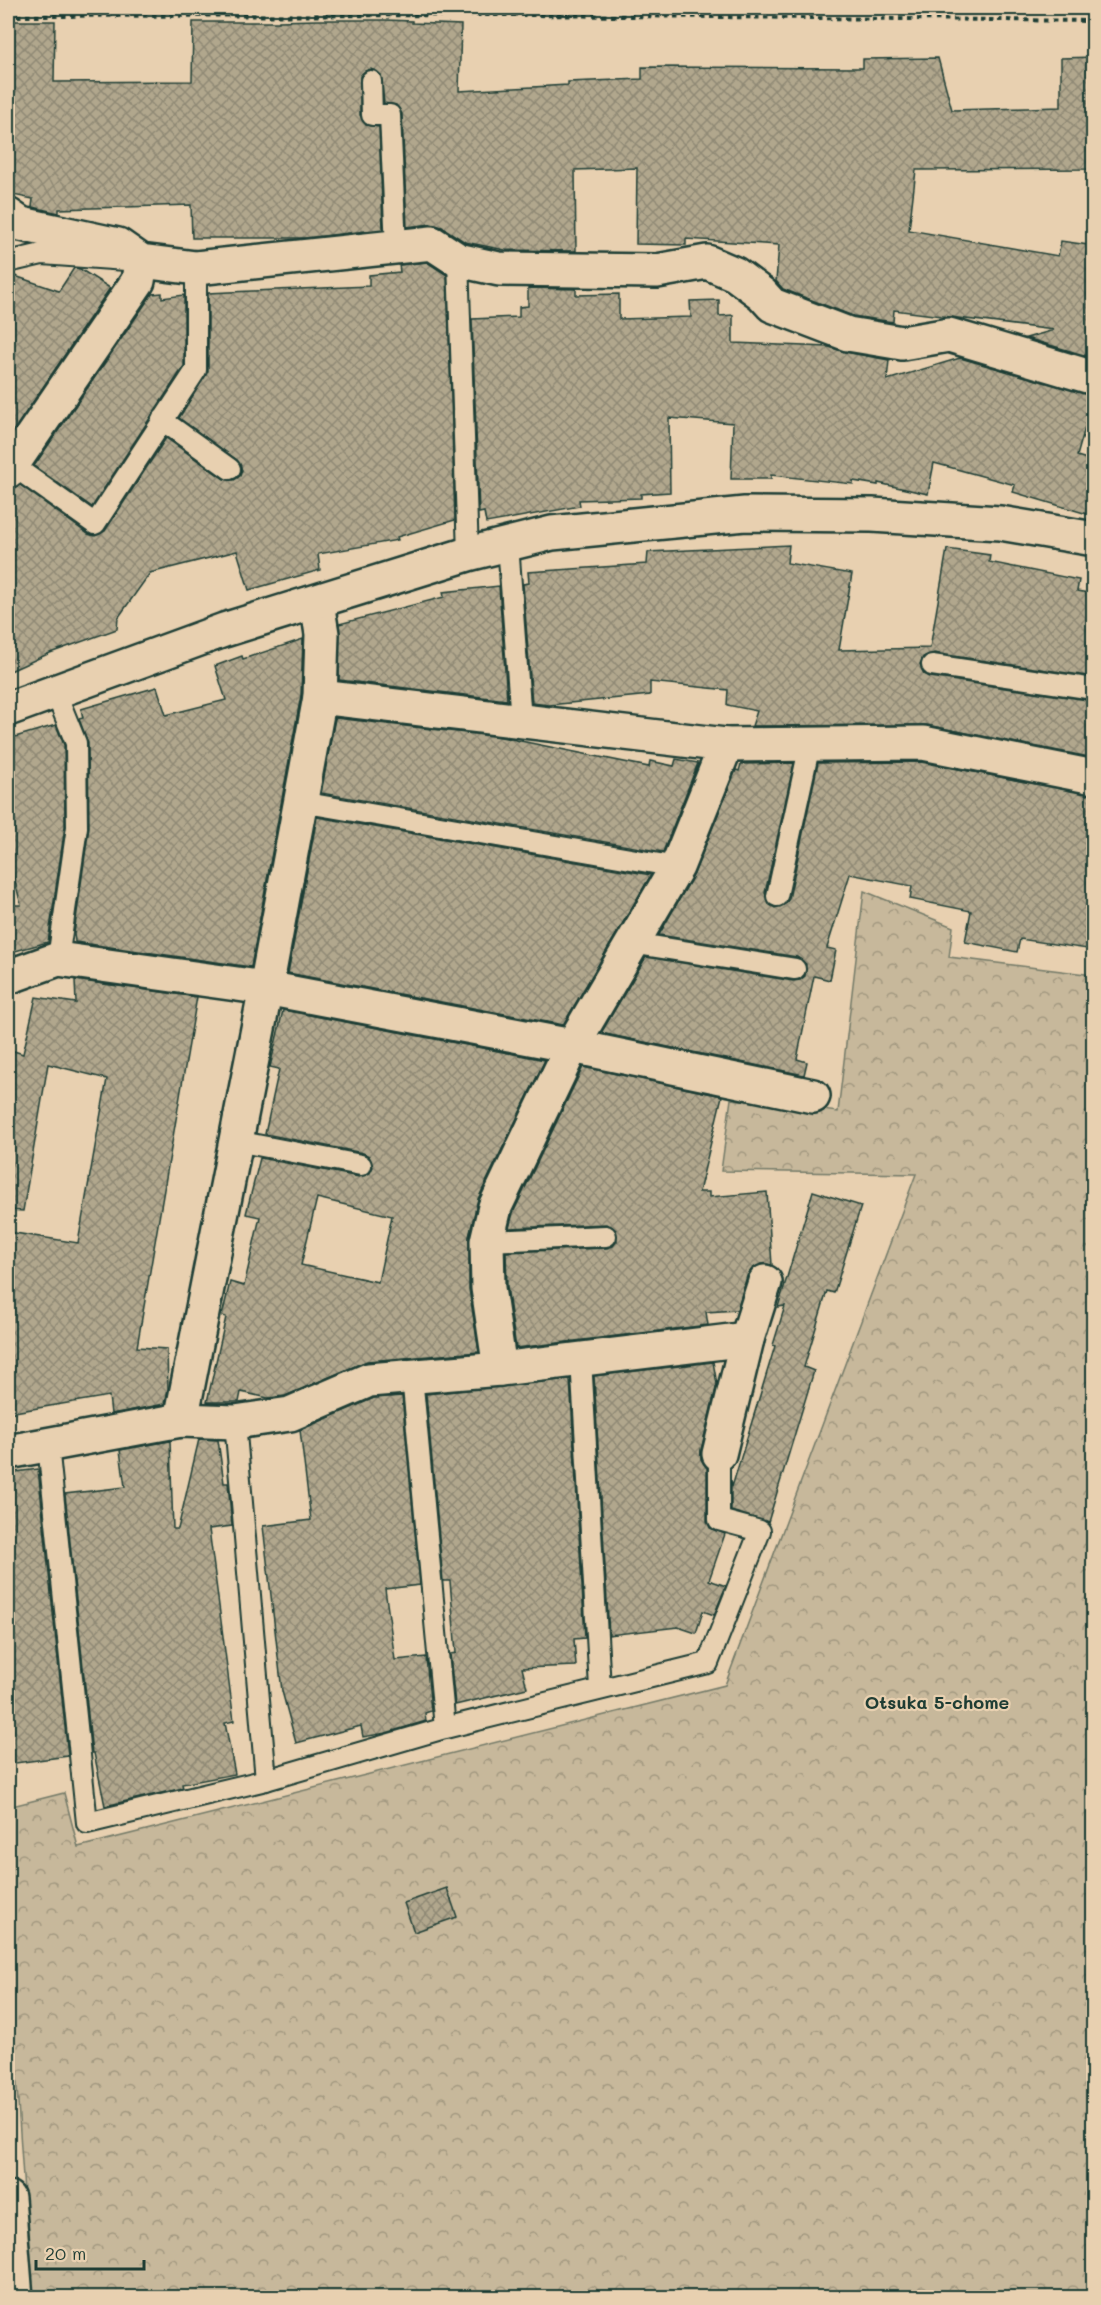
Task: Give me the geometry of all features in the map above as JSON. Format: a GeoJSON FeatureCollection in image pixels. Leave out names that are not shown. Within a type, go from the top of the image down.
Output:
{"type":"FeatureCollection","features":[{"type":"Feature","properties":{"kind":"street"},"geometry":{"type":"LineString","coordinates":[[8,215],[21,224],[118,245],[141,261],[196,268],[432,243],[458,260],[499,269],[657,271],[707,262],[735,274],[762,294],[772,305],[848,334],[902,343],[949,335],[1094,378]]}},
{"type":"Feature","properties":{"kind":"street"},"geometry":{"type":"LineString","coordinates":[[10,468],[138,281],[141,261]]}},
{"type":"Feature","properties":{"kind":"street"},"geometry":{"type":"LineString","coordinates":[[8,709],[224,630],[468,554],[552,533],[745,514],[872,515],[1000,523],[1094,539]]}},
{"type":"Feature","properties":{"kind":"street"},"geometry":{"type":"LineString","coordinates":[[181,1420],[267,988],[320,697],[322,634],[317,602]]}},
{"type":"Feature","properties":{"kind":"street"},"geometry":{"type":"LineString","coordinates":[[320,697],[726,745],[923,743],[1094,777]]}},
{"type":"Feature","properties":{"kind":"street"},"geometry":{"type":"LineString","coordinates":[[500,1369],[488,1288],[487,1241],[495,1207],[572,1046],[677,867],[726,745]]}},
{"type":"Feature","properties":{"kind":"street"},"geometry":{"type":"LineString","coordinates":[[8,976],[58,959],[267,988],[572,1046],[813,1096]]}},
{"type":"Feature","properties":{"kind":"street"},"geometry":{"type":"LineString","coordinates":[[719,1454],[747,1339],[765,1282]]}},
{"type":"Feature","properties":{"kind":"street"},"geometry":{"type":"LineString","coordinates":[[8,1452],[181,1420],[235,1422],[290,1414],[369,1380],[500,1369],[747,1339]]}},
{"type":"Feature","properties":{"kind":"street"},"geometry":{"type":"LineString","coordinates":[[8,2198],[16,2298]]}},
{"type":"Feature","properties":{"kind":"lane"},"geometry":{"type":"LineString","coordinates":[[371,81],[372,115],[390,115],[396,247]]}},
{"type":"Feature","properties":{"kind":"lane"},"geometry":{"type":"LineString","coordinates":[[8,262],[42,254],[141,261]]}},
{"type":"Feature","properties":{"kind":"lane"},"geometry":{"type":"LineString","coordinates":[[458,260],[468,554]]}},
{"type":"Feature","properties":{"kind":"lane"},"geometry":{"type":"LineString","coordinates":[[10,468],[95,524],[196,370],[196,268]]}},
{"type":"Feature","properties":{"kind":"lane"},"geometry":{"type":"LineString","coordinates":[[162,420],[230,470]]}},
{"type":"Feature","properties":{"kind":"lane"},"geometry":{"type":"LineString","coordinates":[[508,544],[521,721]]}},
{"type":"Feature","properties":{"kind":"lane"},"geometry":{"type":"LineString","coordinates":[[932,665],[1094,689]]}},
{"type":"Feature","properties":{"kind":"lane"},"geometry":{"type":"LineString","coordinates":[[55,691],[76,742],[77,827],[58,959]]}},
{"type":"Feature","properties":{"kind":"lane"},"geometry":{"type":"LineString","coordinates":[[777,896],[810,744]]}},
{"type":"Feature","properties":{"kind":"lane"},"geometry":{"type":"LineString","coordinates":[[300,802],[677,867]]}},
{"type":"Feature","properties":{"kind":"lane"},"geometry":{"type":"LineString","coordinates":[[632,943],[795,969]]}},
{"type":"Feature","properties":{"kind":"lane"},"geometry":{"type":"LineString","coordinates":[[236,1141],[361,1165]]}},
{"type":"Feature","properties":{"kind":"lane"},"geometry":{"type":"LineString","coordinates":[[487,1241],[606,1236]]}},
{"type":"Feature","properties":{"kind":"lane"},"geometry":{"type":"LineString","coordinates":[[581,1359],[600,1688]]}},
{"type":"Feature","properties":{"kind":"lane"},"geometry":{"type":"LineString","coordinates":[[412,1376],[445,1728]]}},
{"type":"Feature","properties":{"kind":"lane"},"geometry":{"type":"LineString","coordinates":[[235,1422],[266,1780]]}},
{"type":"Feature","properties":{"kind":"lane"},"geometry":{"type":"LineString","coordinates":[[48,1445],[87,1823],[266,1780],[445,1728],[708,1663],[760,1531],[719,1520],[719,1454]]}},
{"type":"Feature","properties":{"kind":"path"},"geometry":{"type":"LineString","coordinates":[[8,16],[528,15],[1094,21]]}},
{"type":"Feature","properties":{"kind":"green space"},"geometry":{"type":"Polygon","coordinates":[[[864,891],[953,927],[949,957],[1093,975],[1093,2297],[31,2297],[8,1953],[8,1807],[64,1793],[78,1847],[725,1685],[916,1174],[721,1171],[731,1099],[838,1112],[864,891]]]}},
{"type":"Feature","properties":{"kind":"building"},"geometry":{"type":"Polygon","coordinates":[[[385,20],[461,25],[459,91],[568,85],[568,82],[642,79],[642,67],[863,68],[863,59],[938,58],[952,110],[1061,107],[1061,58],[1094,57],[1094,169],[916,170],[909,230],[1058,256],[1061,241],[1088,245],[1086,255],[1094,256],[1094,358],[1026,338],[1054,330],[894,310],[893,322],[853,316],[783,289],[776,281],[779,245],[686,239],[686,245],[636,244],[637,168],[575,170],[576,251],[505,250],[465,242],[442,227],[431,224],[407,227],[402,114],[396,105],[384,103],[381,75],[371,69],[360,76],[360,115],[366,125],[379,127],[383,229],[306,238],[192,238],[191,205],[59,209],[59,213],[32,207],[33,199],[8,194],[8,21],[55,21],[54,82],[192,81],[193,22],[385,20]]]}},
{"type":"Feature","properties":{"kind":"building"},"geometry":{"type":"Polygon","coordinates":[[[427,262],[447,275],[455,520],[397,537],[398,540],[318,554],[320,570],[249,590],[237,551],[150,573],[118,618],[117,629],[50,653],[8,672],[8,490],[20,485],[88,534],[95,536],[105,531],[166,438],[224,479],[234,480],[240,476],[242,470],[237,460],[179,418],[208,371],[208,293],[369,286],[369,275],[400,272],[399,265],[427,262]]]}},
{"type":"Feature","properties":{"kind":"building"},"geometry":{"type":"Polygon","coordinates":[[[74,268],[80,269],[110,288],[8,439],[8,298],[15,276],[59,291],[74,268]]]}},
{"type":"Feature","properties":{"kind":"building"},"geometry":{"type":"Polygon","coordinates":[[[528,288],[576,289],[576,295],[619,294],[619,319],[691,317],[690,301],[719,300],[719,316],[733,315],[733,343],[829,347],[889,360],[887,380],[960,358],[1094,396],[1077,456],[1094,461],[1094,516],[1013,492],[1015,485],[934,463],[928,494],[878,483],[878,485],[853,481],[853,484],[771,475],[771,479],[731,479],[733,423],[669,418],[670,492],[641,494],[641,498],[579,500],[580,506],[486,523],[484,512],[479,513],[472,319],[519,317],[519,307],[528,306],[528,288]]]}},
{"type":"Feature","properties":{"kind":"building"},"geometry":{"type":"Polygon","coordinates":[[[162,293],[162,298],[184,295],[184,366],[92,507],[34,466],[152,294],[162,293]]]}},
{"type":"Feature","properties":{"kind":"building"},"geometry":{"type":"Polygon","coordinates":[[[789,545],[787,563],[852,574],[839,650],[930,648],[947,549],[990,555],[989,562],[1079,580],[1077,591],[1094,594],[1094,677],[934,653],[923,657],[920,664],[924,674],[930,677],[1094,701],[1094,758],[926,725],[752,726],[757,711],[727,705],[728,690],[650,682],[650,695],[549,705],[532,703],[523,584],[529,583],[528,572],[647,564],[648,552],[789,545]]]}},
{"type":"Feature","properties":{"kind":"building"},"geometry":{"type":"Polygon","coordinates":[[[499,586],[507,700],[339,680],[339,624],[444,597],[443,592],[499,586]]]}},
{"type":"Feature","properties":{"kind":"building"},"geometry":{"type":"Polygon","coordinates":[[[303,639],[301,695],[251,967],[75,942],[74,934],[89,827],[88,743],[79,719],[83,718],[81,709],[157,687],[166,715],[226,700],[215,666],[303,639]]]}},
{"type":"Feature","properties":{"kind":"building"},"geometry":{"type":"Polygon","coordinates":[[[335,718],[501,737],[649,767],[650,761],[674,766],[676,759],[698,763],[663,852],[321,793],[335,718]]]}},
{"type":"Feature","properties":{"kind":"building"},"geometry":{"type":"Polygon","coordinates":[[[56,725],[64,745],[65,826],[48,942],[8,953],[8,905],[21,905],[8,854],[8,739],[56,725]]]}},
{"type":"Feature","properties":{"kind":"building"},"geometry":{"type":"Polygon","coordinates":[[[921,762],[1094,795],[1094,950],[1020,939],[1017,952],[965,942],[971,911],[910,899],[912,886],[850,874],[827,948],[836,950],[830,980],[814,976],[797,1059],[807,1062],[804,1075],[601,1033],[646,957],[793,981],[805,976],[806,964],[797,957],[659,935],[694,874],[736,770],[739,771],[741,764],[794,763],[765,893],[769,904],[775,908],[785,904],[789,899],[818,763],[921,762]]]}},
{"type":"Feature","properties":{"kind":"building"},"geometry":{"type":"Polygon","coordinates":[[[317,817],[651,875],[563,1025],[288,973],[317,817]]]}},
{"type":"Feature","properties":{"kind":"building"},"geometry":{"type":"Polygon","coordinates":[[[75,980],[197,997],[137,1347],[167,1349],[168,1389],[165,1404],[111,1414],[109,1396],[8,1413],[8,1232],[78,1243],[107,1079],[48,1064],[23,1211],[8,1210],[8,1049],[23,1054],[36,997],[76,1003],[75,980]]]}},
{"type":"Feature","properties":{"kind":"building"},"geometry":{"type":"Polygon","coordinates":[[[283,1010],[545,1060],[478,1199],[469,1237],[469,1289],[479,1352],[367,1361],[285,1396],[268,1398],[241,1392],[239,1402],[207,1402],[226,1317],[222,1316],[230,1282],[244,1286],[260,1217],[246,1214],[260,1158],[359,1177],[370,1173],[373,1167],[369,1156],[363,1153],[265,1134],[279,1069],[270,1067],[283,1010]],[[317,1198],[301,1265],[378,1282],[392,1216],[317,1198]]]}},
{"type":"Feature","properties":{"kind":"building"},"geometry":{"type":"Polygon","coordinates":[[[583,1067],[722,1096],[699,1192],[709,1192],[709,1197],[767,1192],[772,1265],[762,1264],[752,1269],[747,1276],[737,1310],[706,1312],[708,1325],[516,1348],[507,1286],[506,1252],[607,1248],[613,1246],[617,1241],[616,1230],[606,1224],[509,1228],[513,1213],[583,1067]]]}},
{"type":"Feature","properties":{"kind":"building"},"geometry":{"type":"Polygon","coordinates":[[[813,1191],[861,1206],[834,1293],[827,1291],[804,1367],[814,1371],[768,1522],[731,1511],[731,1480],[732,1487],[775,1346],[773,1345],[785,1306],[778,1307],[813,1191]]]}},
{"type":"Feature","properties":{"kind":"building"},"geometry":{"type":"Polygon","coordinates":[[[713,1362],[717,1384],[701,1450],[701,1459],[707,1468],[707,1521],[710,1528],[725,1534],[709,1580],[726,1586],[714,1615],[703,1611],[696,1633],[678,1627],[609,1635],[594,1376],[713,1362]]]}},
{"type":"Feature","properties":{"kind":"building"},"geometry":{"type":"Polygon","coordinates":[[[570,1379],[585,1638],[574,1639],[576,1666],[522,1668],[527,1688],[455,1705],[450,1654],[456,1653],[450,1581],[443,1581],[426,1394],[570,1379]]]}},
{"type":"Feature","properties":{"kind":"building"},"geometry":{"type":"Polygon","coordinates":[[[402,1396],[420,1585],[385,1589],[395,1660],[426,1657],[431,1711],[425,1713],[426,1721],[386,1733],[363,1737],[361,1726],[296,1743],[282,1691],[263,1526],[311,1520],[300,1430],[374,1398],[402,1396]]]}},
{"type":"Feature","properties":{"kind":"building"},"geometry":{"type":"Polygon","coordinates":[[[199,1439],[218,1440],[224,1483],[228,1483],[232,1526],[209,1529],[234,1721],[225,1723],[235,1774],[182,1784],[183,1788],[105,1806],[94,1753],[92,1753],[65,1494],[125,1487],[120,1450],[170,1441],[173,1529],[178,1529],[199,1439]]]}},
{"type":"Feature","properties":{"kind":"building"},"geometry":{"type":"Polygon","coordinates":[[[38,1469],[68,1756],[8,1764],[8,1473],[38,1469]]]}},
{"type":"Feature","properties":{"kind":"building"},"geometry":{"type":"Polygon","coordinates":[[[447,1888],[457,1917],[414,1932],[404,1903],[447,1888]]]}},
{"type":"Feature","properties":{"kind":"district","name":"Otsuka 5-chome"},"geometry":{"type":"Point","coordinates":[937,1702]}}]}
